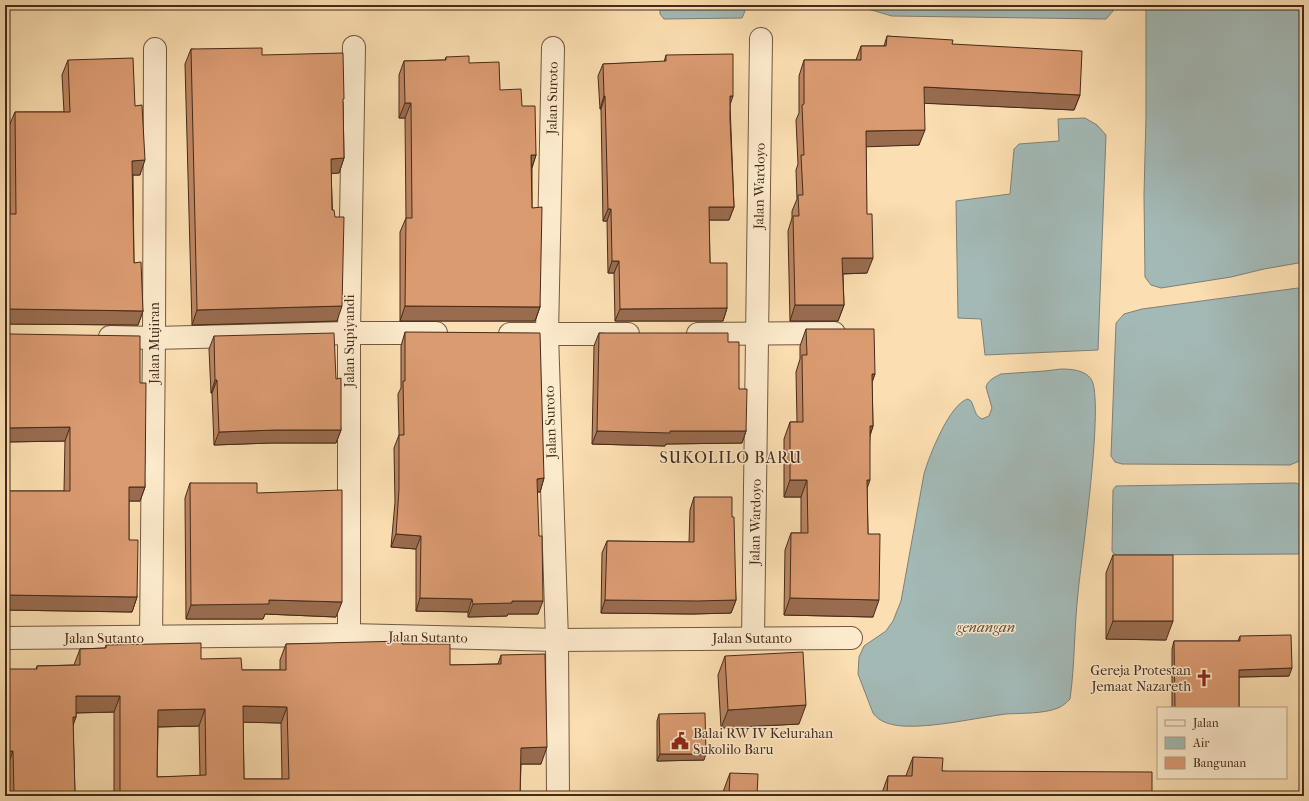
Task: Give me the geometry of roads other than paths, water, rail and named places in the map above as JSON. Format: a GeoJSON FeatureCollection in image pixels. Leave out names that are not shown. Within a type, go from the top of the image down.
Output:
{"type":"FeatureCollection","features":[{"type":"Feature","properties":{"kind":"street","name":"Jalan Wardoyo"},"geometry":{"type":"LineString","coordinates":[[753,638],[761,39]]}},
{"type":"Feature","properties":{"kind":"street","name":"Jalan Supiyandi"},"geometry":{"type":"LineString","coordinates":[[349,635],[349,333],[354,47]]}},
{"type":"Feature","properties":{"kind":"street","name":"Jalan Suroto"},"geometry":{"type":"LineString","coordinates":[[553,48],[547,334],[558,640],[558,796]]}},
{"type":"Feature","properties":{"kind":"street","name":"Jalan Mujiran"},"geometry":{"type":"LineString","coordinates":[[151,638],[155,49]]}},
{"type":"Feature","properties":{"kind":"street"},"geometry":{"type":"LineString","coordinates":[[92,337],[154,338],[349,333],[452,333]]}},
{"type":"Feature","properties":{"kind":"street"},"geometry":{"type":"LineString","coordinates":[[679,334],[852,333]]}},
{"type":"Feature","properties":{"kind":"street"},"geometry":{"type":"LineString","coordinates":[[492,334],[648,334]]}},
{"type":"Feature","properties":{"kind":"street","name":"Jalan Sutanto"},"geometry":{"type":"LineString","coordinates":[[5,638],[151,638],[349,635],[558,640],[851,638]]}},
{"type":"Feature","properties":{"kind":"water"},"geometry":{"type":"Polygon","coordinates":[[[660,5],[744,5],[745,11],[742,18],[664,19],[660,14],[660,5]]]}},
{"type":"Feature","properties":{"kind":"water"},"geometry":{"type":"Polygon","coordinates":[[[799,5],[1113,5],[1113,11],[1106,19],[892,16],[852,6],[817,7],[799,5]]]}},
{"type":"Feature","properties":{"kind":"water"},"geometry":{"type":"Polygon","coordinates":[[[1146,5],[1304,5],[1304,262],[1231,277],[1161,288],[1151,285],[1145,277],[1144,195],[1146,5]]]}},
{"type":"Feature","properties":{"kind":"water"},"geometry":{"type":"Polygon","coordinates":[[[1085,118],[1097,125],[1106,135],[1098,350],[985,355],[981,319],[958,318],[956,201],[1010,194],[1014,149],[1019,144],[1059,141],[1058,119],[1085,118]]]}},
{"type":"Feature","properties":{"kind":"water"},"geometry":{"type":"Polygon","coordinates":[[[1298,288],[1304,293],[1304,459],[1290,465],[1122,464],[1115,462],[1111,456],[1116,323],[1124,314],[1142,309],[1298,288]]]}},
{"type":"Feature","properties":{"kind":"water","name":"genangan"},"geometry":{"type":"Polygon","coordinates":[[[1061,369],[1082,372],[1088,376],[1091,379],[1095,393],[1094,447],[1077,606],[1070,699],[1060,707],[1052,710],[1032,713],[1006,714],[927,726],[902,726],[882,721],[873,713],[858,674],[859,657],[864,646],[886,631],[893,621],[901,601],[924,474],[930,455],[941,431],[954,410],[968,399],[971,401],[979,417],[982,419],[989,416],[992,408],[986,387],[996,376],[1001,374],[1061,369]]]}},
{"type":"Feature","properties":{"kind":"water"},"geometry":{"type":"Polygon","coordinates":[[[1296,483],[1303,486],[1303,551],[1298,554],[1117,555],[1112,551],[1113,490],[1116,486],[1296,483]]]}},
{"type":"Feature","properties":{"kind":"place","name":"Gereja Protestan Jemaat Nazareth"},"geometry":{"type":"Point","coordinates":[1204,678]}},
{"type":"Feature","properties":{"kind":"place","name":"Balai RW IV Kelurahan Sukolilo Baru"},"geometry":{"type":"Point","coordinates":[680,741]}},
{"type":"Feature","properties":{"kind":"district","name":"SUKOLILO BARU"},"geometry":{"type":"Point","coordinates":[731,457]}}]}
